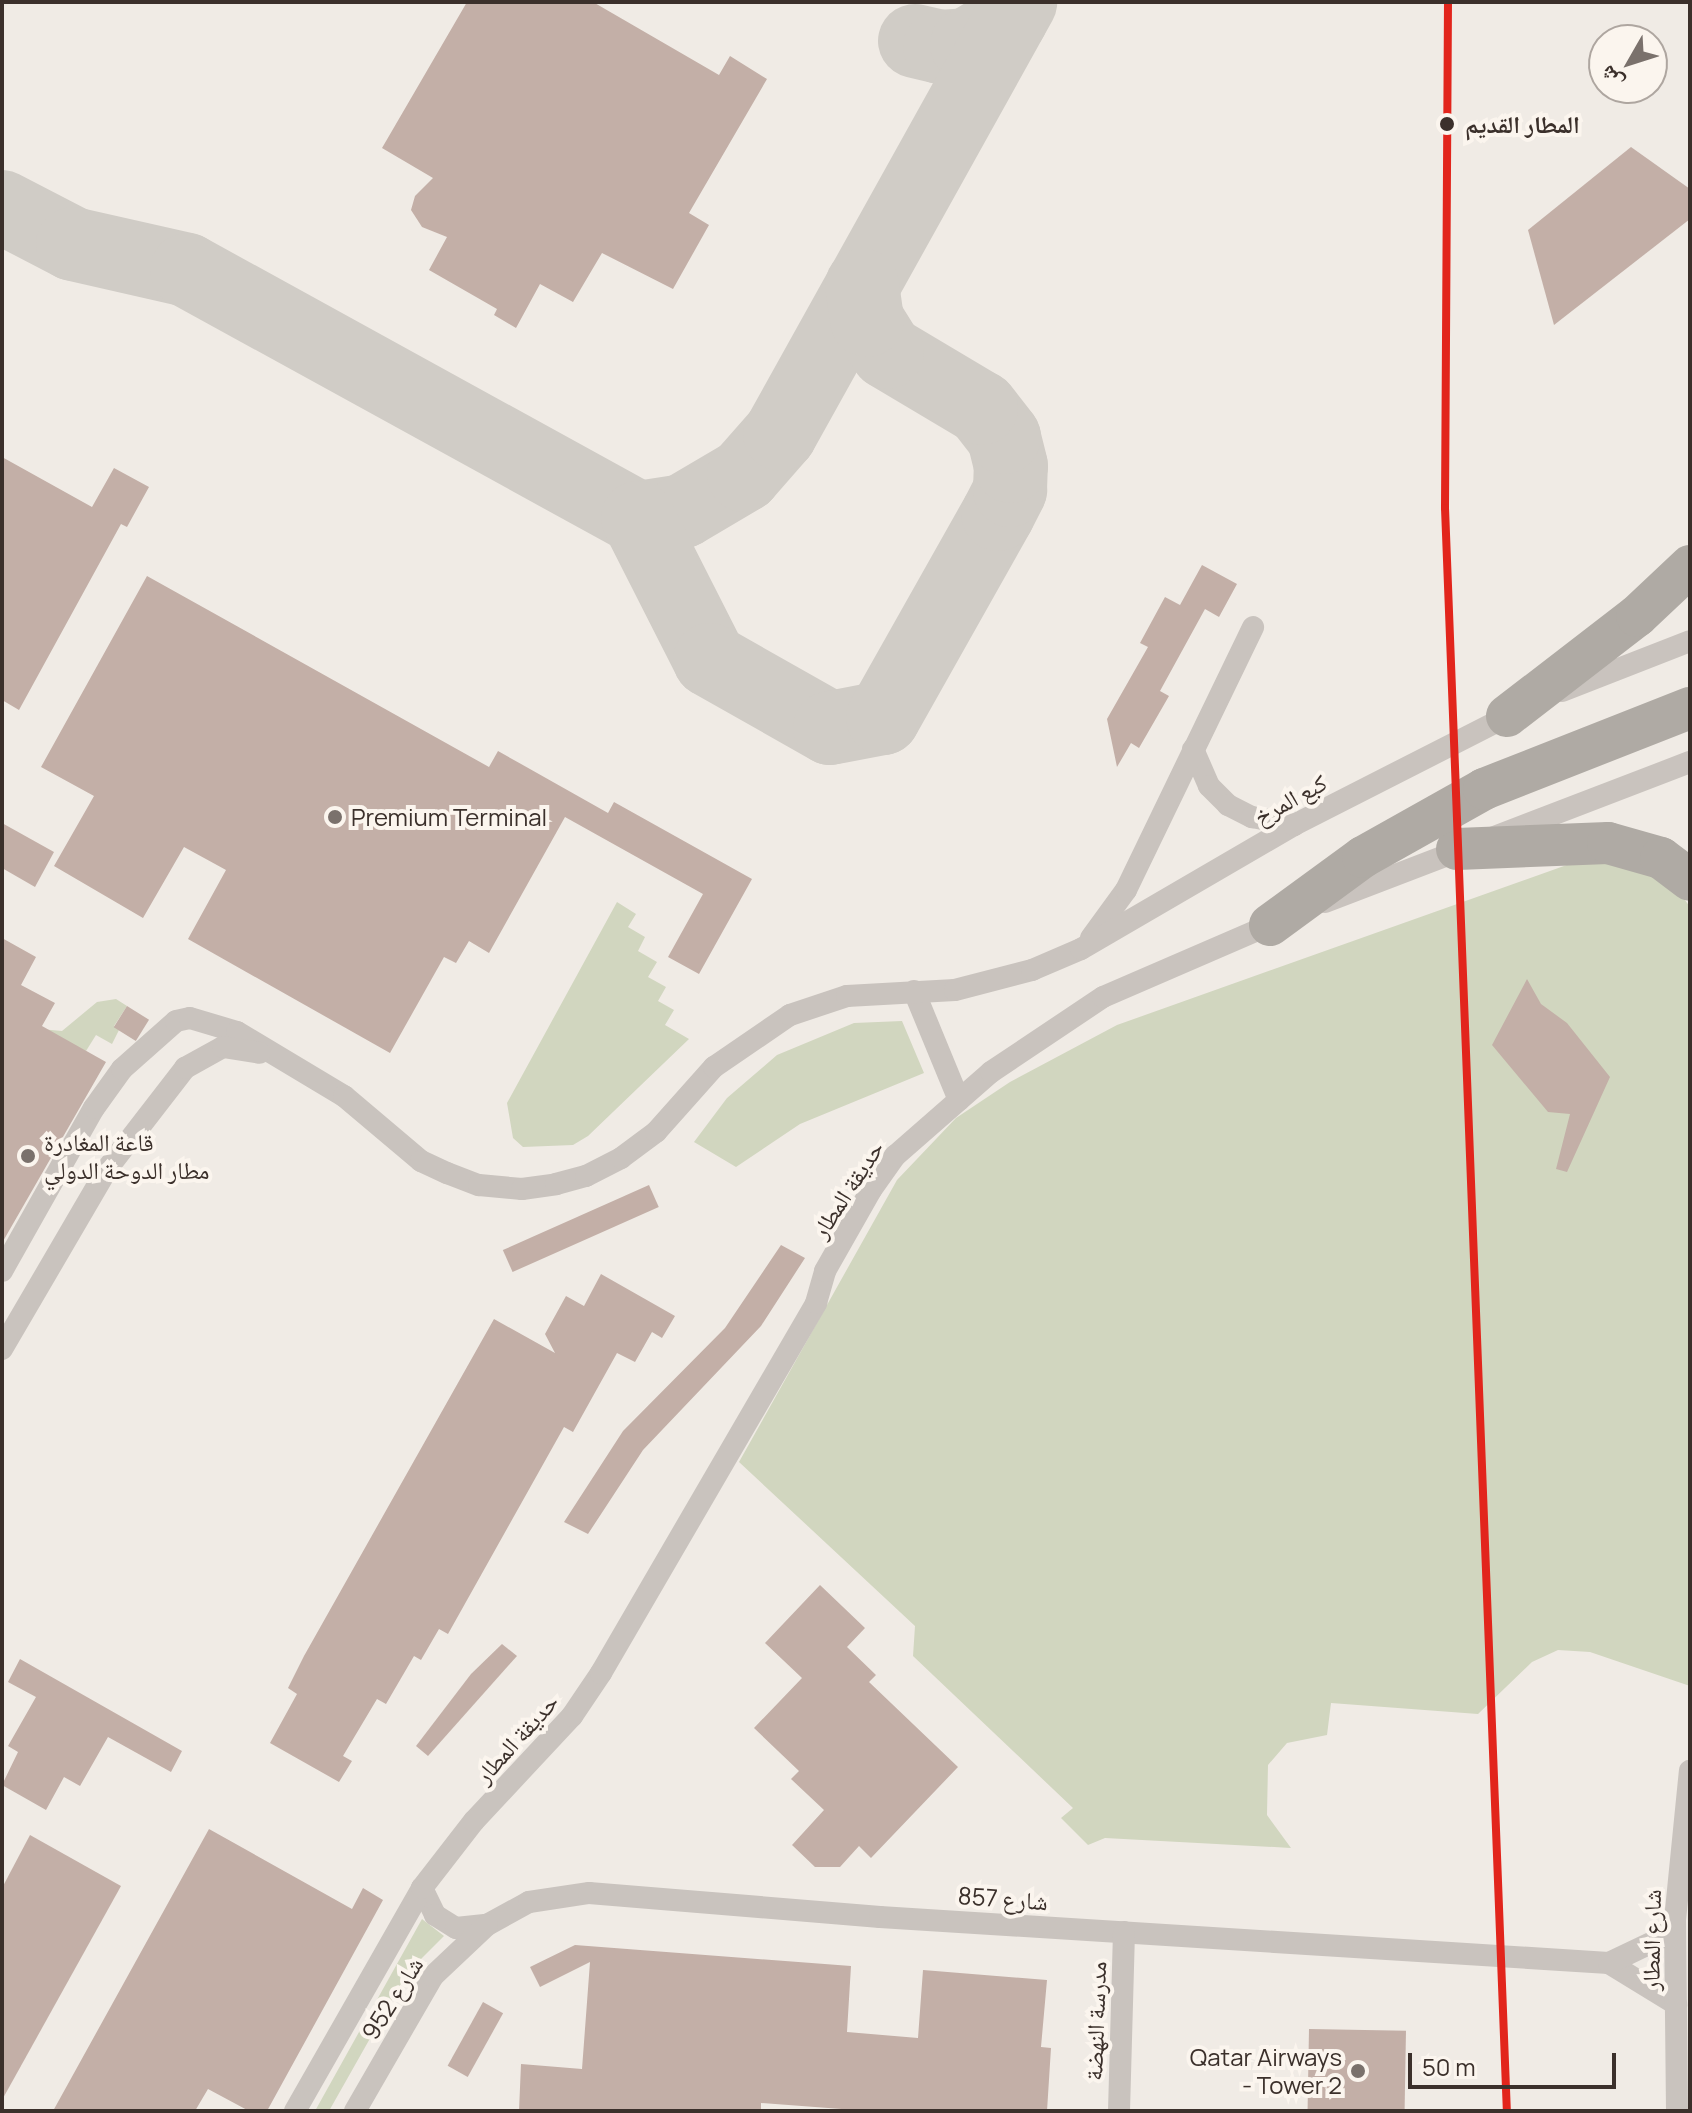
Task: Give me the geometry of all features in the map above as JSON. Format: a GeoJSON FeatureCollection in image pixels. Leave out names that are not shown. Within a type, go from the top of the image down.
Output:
{"type":"FeatureCollection","features":[{"type":"Feature","properties":{"kind":"highway"},"geometry":{"type":"LineString","coordinates":[[1507,716],[1637,616],[1690,566]]}},
{"type":"Feature","properties":{"kind":"highway"},"geometry":{"type":"LineString","coordinates":[[1270,925],[1363,857],[1484,789],[1690,708]]}},
{"type":"Feature","properties":{"kind":"highway"},"geometry":{"type":"LineString","coordinates":[[1457,849],[1608,843],[1661,858],[1690,880]]}},
{"type":"Feature","properties":{"kind":"street"},"geometry":{"type":"LineString","coordinates":[[1081,949],[1126,890],[1253,627]]}},
{"type":"Feature","properties":{"kind":"street","name":"كبع المرخ"},"geometry":{"type":"LineString","coordinates":[[914,991],[1001,980],[1081,949],[1294,825],[1507,716],[1690,641]]}},
{"type":"Feature","properties":{"kind":"street"},"geometry":{"type":"LineString","coordinates":[[1193,749],[1209,786],[1228,805],[1252,817],[1294,825]]}},
{"type":"Feature","properties":{"kind":"street"},"geometry":{"type":"LineString","coordinates":[[2,1271],[94,1108],[122,1069],[176,1021],[190,1018],[219,1024],[344,1096],[421,1161],[479,1185],[522,1189],[586,1176],[621,1158],[656,1132],[714,1067],[790,1015],[847,996],[914,991],[959,1100],[1017,1052],[1103,997],[1457,849],[1690,762]]}},
{"type":"Feature","properties":{"kind":"street"},"geometry":{"type":"LineString","coordinates":[[2,1349],[107,1169],[185,1068],[223,1047],[243,1046],[273,1057]]}},
{"type":"Feature","properties":{"kind":"street","name":"حديقة المطار"},"geometry":{"type":"LineString","coordinates":[[295,2111],[422,1888],[474,1821],[581,1703],[816,1303],[825,1271],[871,1190],[895,1156],[959,1100]]}},
{"type":"Feature","properties":{"kind":"street","name":"شارع المطار"},"geometry":{"type":"LineString","coordinates":[[1677,2111],[1675,1920],[1690,1771]]}},
{"type":"Feature","properties":{"kind":"street"},"geometry":{"type":"LineString","coordinates":[[422,1888],[444,1924],[487,1925]]}},
{"type":"Feature","properties":{"kind":"street","name":"شارع 857"},"geometry":{"type":"LineString","coordinates":[[487,1925],[529,1902],[589,1893],[1609,1963],[1676,2004]]}},
{"type":"Feature","properties":{"kind":"street","name":"شارع 857"},"geometry":{"type":"LineString","coordinates":[[1609,1963],[1657,1940],[1675,1920]]}},
{"type":"Feature","properties":{"kind":"street","name":"شارع 952"},"geometry":{"type":"LineString","coordinates":[[355,2111],[433,1976],[487,1925]]}},
{"type":"Feature","properties":{"kind":"street","name":"مدرسة النهضة"},"geometry":{"type":"LineString","coordinates":[[1119,2111],[1124,1932]]}},
{"type":"Feature","properties":{"kind":"green space"},"geometry":{"type":"Polygon","coordinates":[[[1606,851],[1669,878],[1690,907],[1690,1686],[1590,1652],[1558,1650],[1532,1662],[1478,1714],[1331,1703],[1327,1735],[1287,1743],[1268,1765],[1267,1815],[1291,1848],[1105,1838],[1088,1845],[1061,1818],[1073,1808],[913,1656],[915,1626],[739,1462],[897,1180],[956,1118],[1010,1082],[1117,1025],[1606,851]]]}},
{"type":"Feature","properties":{"kind":"green space"},"geometry":{"type":"Polygon","coordinates":[[[617,902],[636,914],[628,927],[645,937],[638,951],[657,962],[648,977],[666,987],[658,1001],[674,1010],[665,1025],[689,1039],[588,1136],[573,1145],[523,1147],[513,1138],[507,1103],[617,902]]]}},
{"type":"Feature","properties":{"kind":"green space"},"geometry":{"type":"Polygon","coordinates":[[[116,999],[127,1006],[114,1026],[119,1030],[112,1044],[96,1035],[86,1051],[40,1029],[62,1031],[97,1002],[116,999]]]}},
{"type":"Feature","properties":{"kind":"green space"},"geometry":{"type":"Polygon","coordinates":[[[902,1021],[924,1073],[800,1124],[736,1167],[694,1142],[727,1098],[777,1055],[854,1023],[902,1021]]]}},
{"type":"Feature","properties":{"kind":"green space"},"geometry":{"type":"Polygon","coordinates":[[[422,1919],[444,1936],[407,1973],[329,2111],[315,2111],[422,1919]]]}},
{"type":"Feature","properties":{"kind":"building"},"geometry":{"type":"Polygon","coordinates":[[[467,2],[593,2],[719,75],[730,56],[767,79],[689,213],[709,225],[673,289],[602,253],[573,302],[540,284],[516,328],[494,315],[497,309],[429,270],[447,237],[422,227],[411,210],[415,196],[433,178],[382,148],[467,2]]]}},
{"type":"Feature","properties":{"kind":"building"},"geometry":{"type":"Polygon","coordinates":[[[1631,147],[1690,189],[1690,219],[1554,325],[1528,230],[1631,147]]]}},
{"type":"Feature","properties":{"kind":"building"},"geometry":{"type":"Polygon","coordinates":[[[2,457],[92,507],[114,468],[149,487],[127,527],[121,524],[19,710],[2,700],[2,457]]]}},
{"type":"Feature","properties":{"kind":"building"},"geometry":{"type":"Polygon","coordinates":[[[1202,565],[1237,584],[1219,617],[1205,609],[1160,691],[1169,696],[1139,748],[1131,743],[1117,767],[1107,719],[1148,647],[1140,643],[1165,597],[1180,605],[1202,565]]]}},
{"type":"Feature","properties":{"kind":"building","name":"Premium Terminal"},"geometry":{"type":"Polygon","coordinates":[[[147,576],[489,767],[498,751],[608,813],[614,802],[752,879],[699,974],[668,957],[703,894],[565,817],[489,953],[469,941],[456,963],[444,957],[390,1053],[188,939],[226,870],[184,847],[143,918],[54,866],[94,796],[41,767],[147,576]]]}},
{"type":"Feature","properties":{"kind":"building"},"geometry":{"type":"Polygon","coordinates":[[[2,823],[54,852],[35,887],[2,868],[2,823]]]}},
{"type":"Feature","properties":{"kind":"building","name":"قاعة المغادرة مطار الدوحة الدولي"},"geometry":{"type":"Polygon","coordinates":[[[2,938],[36,957],[21,985],[55,1003],[42,1026],[106,1062],[2,1243],[2,938]]]}},
{"type":"Feature","properties":{"kind":"building"},"geometry":{"type":"Polygon","coordinates":[[[1527,979],[1541,1004],[1567,1023],[1610,1077],[1567,1172],[1556,1169],[1570,1114],[1548,1112],[1492,1045],[1527,979]]]}},
{"type":"Feature","properties":{"kind":"building"},"geometry":{"type":"Polygon","coordinates":[[[127,1006],[149,1020],[136,1041],[114,1027],[127,1006]]]}},
{"type":"Feature","properties":{"kind":"building"},"geometry":{"type":"Polygon","coordinates":[[[649,1185],[659,1207],[513,1272],[503,1250],[649,1185]]]}},
{"type":"Feature","properties":{"kind":"building"},"geometry":{"type":"Polygon","coordinates":[[[781,1245],[805,1258],[761,1326],[643,1450],[588,1534],[564,1522],[623,1431],[725,1328],[781,1245]]]}},
{"type":"Feature","properties":{"kind":"building"},"geometry":{"type":"Polygon","coordinates":[[[601,1274],[675,1316],[662,1338],[652,1332],[635,1362],[617,1353],[573,1432],[564,1427],[448,1634],[439,1629],[421,1660],[414,1656],[386,1704],[377,1699],[343,1756],[352,1761],[339,1782],[270,1743],[297,1694],[288,1688],[304,1656],[494,1319],[555,1353],[545,1334],[566,1296],[584,1306],[601,1274]]]}},
{"type":"Feature","properties":{"kind":"building"},"geometry":{"type":"Polygon","coordinates":[[[820,1585],[865,1628],[847,1647],[876,1675],[869,1682],[958,1767],[871,1858],[859,1846],[840,1867],[815,1867],[792,1845],[824,1810],[791,1779],[799,1771],[754,1728],[802,1678],[765,1643],[820,1585]]]}},
{"type":"Feature","properties":{"kind":"building"},"geometry":{"type":"Polygon","coordinates":[[[502,1644],[517,1656],[428,1756],[416,1746],[471,1674],[502,1644]]]}},
{"type":"Feature","properties":{"kind":"building"},"geometry":{"type":"Polygon","coordinates":[[[20,1659],[182,1751],[171,1772],[108,1737],[80,1786],[64,1777],[46,1810],[2,1785],[18,1752],[8,1746],[36,1697],[8,1682],[20,1659]]]}},
{"type":"Feature","properties":{"kind":"building"},"geometry":{"type":"Polygon","coordinates":[[[209,1829],[352,1909],[363,1888],[383,1900],[267,2111],[249,2111],[208,2089],[195,2111],[53,2111],[209,1829]]]}},
{"type":"Feature","properties":{"kind":"building"},"geometry":{"type":"Polygon","coordinates":[[[30,1835],[121,1886],[2,2100],[2,1888],[30,1835]]]}},
{"type":"Feature","properties":{"kind":"building"},"geometry":{"type":"Polygon","coordinates":[[[575,1945],[851,1966],[847,2032],[918,2038],[923,1970],[1047,1980],[1041,2047],[1051,2048],[1047,2111],[868,2111],[761,2103],[761,2111],[519,2111],[521,2064],[582,2069],[590,1962],[540,1987],[530,1967],[575,1945]]]}},
{"type":"Feature","properties":{"kind":"building"},"geometry":{"type":"Polygon","coordinates":[[[483,2002],[503,2013],[468,2077],[448,2066],[483,2002]]]}},
{"type":"Feature","properties":{"kind":"building","name":"Qatar Airways - Tower 2"},"geometry":{"type":"Polygon","coordinates":[[[1309,2029],[1406,2031],[1405,2111],[1308,2111],[1309,2029]]]}},
{"type":"Feature","properties":{"kind":"taxiway"},"geometry":{"type":"LineString","coordinates":[[2,207],[73,244],[187,270],[638,518],[683,511],[744,475],[780,434],[1020,2]]}},
{"type":"Feature","properties":{"kind":"taxiway"},"geometry":{"type":"LineString","coordinates":[[915,41],[940,47],[967,45],[1011,19]]}},
{"type":"Feature","properties":{"kind":"taxiway"},"geometry":{"type":"LineString","coordinates":[[638,518],[710,660],[830,728],[883,718],[998,514],[1010,490],[1011,466],[1004,437],[981,408],[887,352],[867,320],[862,285]]}},
{"type":"Feature","properties":{"kind":"transit line"},"geometry":{"type":"LineString","coordinates":[[1448,2],[1445,508],[1507,2111]]}},
{"type":"Feature","properties":{"kind":"place","name":"المطار القديم"},"geometry":{"type":"Point","coordinates":[1447,124]}},
{"type":"Feature","properties":{"kind":"place","name":"Premium Terminal"},"geometry":{"type":"Point","coordinates":[335,817]}},
{"type":"Feature","properties":{"kind":"place","name":"قاعة المغادرة مطار الدوحة الدولي"},"geometry":{"type":"Point","coordinates":[28,1156]}},
{"type":"Feature","properties":{"kind":"place","name":"Qatar Airways - Tower 2"},"geometry":{"type":"Point","coordinates":[1358,2071]}}]}
